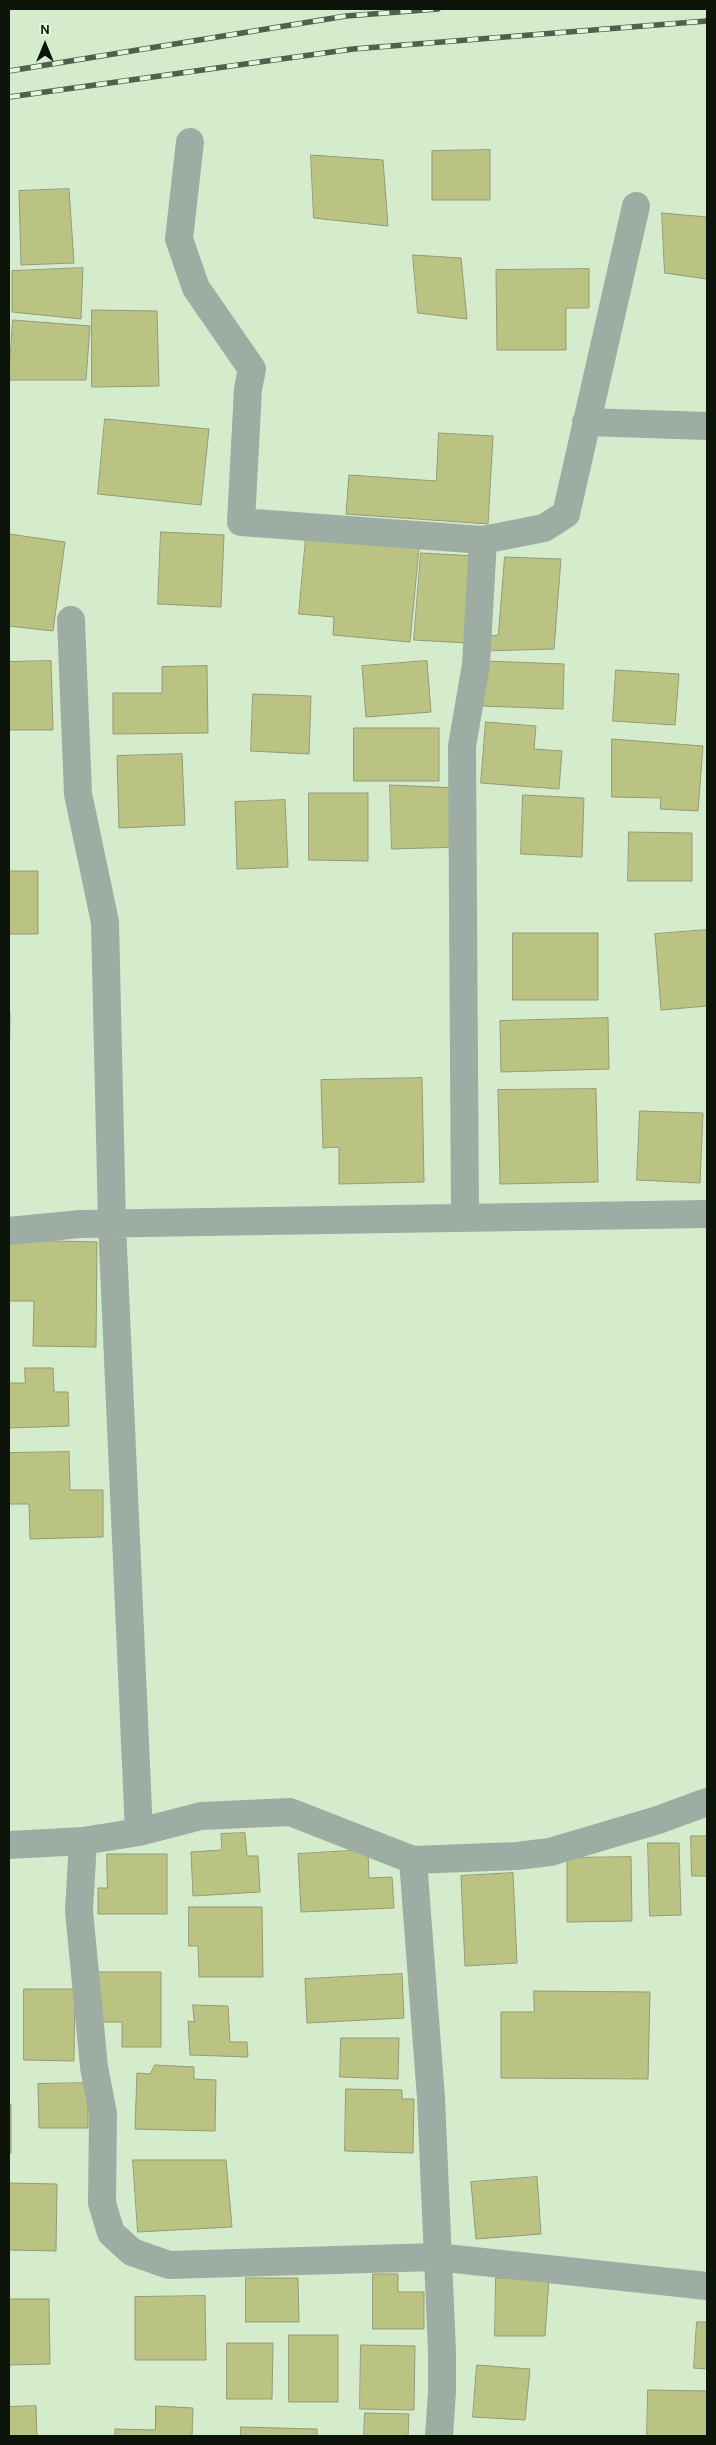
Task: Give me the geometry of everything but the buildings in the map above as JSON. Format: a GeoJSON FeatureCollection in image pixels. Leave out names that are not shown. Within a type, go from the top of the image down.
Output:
{"type":"FeatureCollection","features":[{"type":"Feature","properties":{"kind":"street"},"geometry":{"type":"LineString","coordinates":[[190,142],[179,239],[196,288],[252,369],[248,389],[241,522],[483,540],[544,528],[566,514],[636,206]]}},
{"type":"Feature","properties":{"kind":"street"},"geometry":{"type":"LineString","coordinates":[[586,422],[707,426]]}},
{"type":"Feature","properties":{"kind":"street"},"geometry":{"type":"LineString","coordinates":[[465,1218],[462,746],[476,665],[483,540]]}},
{"type":"Feature","properties":{"kind":"street"},"geometry":{"type":"LineString","coordinates":[[71,620],[78,794],[105,922],[112,1224],[138,1832]]}},
{"type":"Feature","properties":{"kind":"street"},"geometry":{"type":"LineString","coordinates":[[9,1231],[80,1224],[707,1214]]}},
{"type":"Feature","properties":{"kind":"street"},"geometry":{"type":"LineString","coordinates":[[9,1845],[83,1841],[138,1832],[201,1816],[290,1812],[413,1860],[517,1856],[550,1852],[658,1820],[707,1802]]}},
{"type":"Feature","properties":{"kind":"street"},"geometry":{"type":"LineString","coordinates":[[83,1841],[79,1911],[94,2066],[103,2114],[102,2203],[111,2233],[132,2252],[169,2266],[436,2257],[707,2286]]}},
{"type":"Feature","properties":{"kind":"street"},"geometry":{"type":"LineString","coordinates":[[413,1860],[431,2088],[436,2257],[442,2360],[439,2436]]}},
{"type":"Feature","properties":{"kind":"railway"},"geometry":{"type":"LineString","coordinates":[[9,71],[346,16],[438,9]]}},
{"type":"Feature","properties":{"kind":"railway"},"geometry":{"type":"LineString","coordinates":[[9,97],[353,49],[707,21]]}}]}
